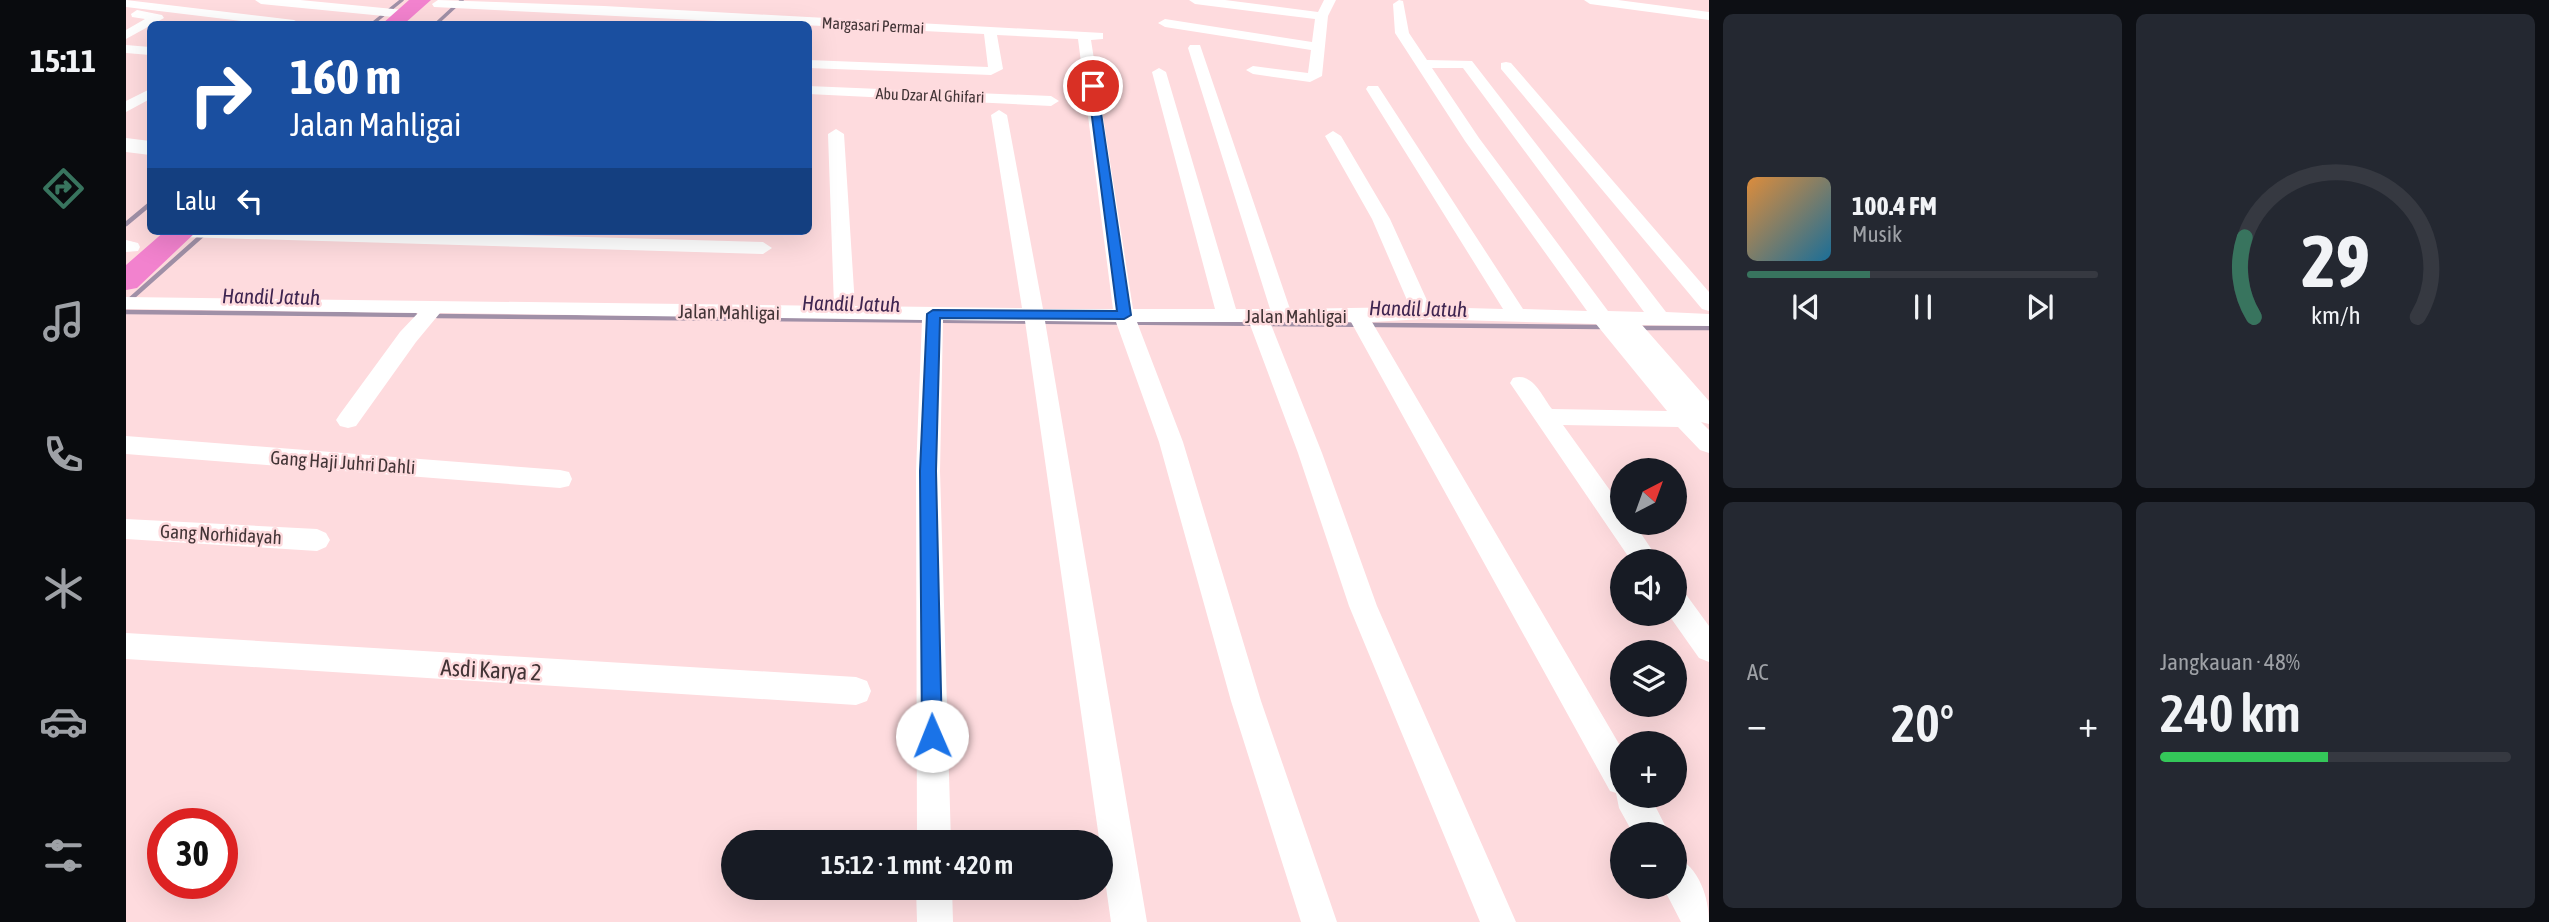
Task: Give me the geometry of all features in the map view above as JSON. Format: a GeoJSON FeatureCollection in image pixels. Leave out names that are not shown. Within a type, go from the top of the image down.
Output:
{"type":"FeatureCollection","features":[{"type":"Feature","properties":{"kind":"highway"},"geometry":{"type":"LineString","coordinates":[[131,295],[179,235]]}},
{"type":"Feature","properties":{"kind":"street"},"geometry":{"type":"LineString","coordinates":[[261,0],[415,10]]}},
{"type":"Feature","properties":{"kind":"street"},"geometry":{"type":"LineString","coordinates":[[325,0],[415,10]]}},
{"type":"Feature","properties":{"kind":"street"},"geometry":{"type":"LineString","coordinates":[[1195,0],[1322,16]]}},
{"type":"Feature","properties":{"kind":"street"},"geometry":{"type":"LineString","coordinates":[[1253,70],[1312,78],[1315,76],[1322,16],[1330,0]]}},
{"type":"Feature","properties":{"kind":"street"},"geometry":{"type":"LineString","coordinates":[[1590,0],[1709,16]]}},
{"type":"Feature","properties":{"kind":"street"},"geometry":{"type":"LineString","coordinates":[[126,4],[269,21]]}},
{"type":"Feature","properties":{"kind":"street"},"geometry":{"type":"LineString","coordinates":[[1399,4],[1402,33],[1473,141],[1602,317],[1700,424]]}},
{"type":"Feature","properties":{"kind":"street"},"geometry":{"type":"LineString","coordinates":[[568,21],[579,9]]}},
{"type":"Feature","properties":{"kind":"street","name":"Margasari Permai"},"geometry":{"type":"LineString","coordinates":[[415,10],[579,9],[653,13],[723,21]]}},
{"type":"Feature","properties":{"kind":"street"},"geometry":{"type":"LineString","coordinates":[[126,13],[157,18],[152,21]]}},
{"type":"Feature","properties":{"kind":"street"},"geometry":{"type":"LineString","coordinates":[[646,21],[653,13]]}},
{"type":"Feature","properties":{"kind":"street"},"geometry":{"type":"LineString","coordinates":[[126,35],[147,23]]}},
{"type":"Feature","properties":{"kind":"street"},"geometry":{"type":"LineString","coordinates":[[1165,23],[1318,47]]}},
{"type":"Feature","properties":{"kind":"street","name":"Margasari Permai"},"geometry":{"type":"LineString","coordinates":[[812,24],[1091,36],[1126,320]]}},
{"type":"Feature","properties":{"kind":"street"},"geometry":{"type":"LineString","coordinates":[[812,64],[991,71],[996,69],[990,31]]}},
{"type":"Feature","properties":{"kind":"street"},"geometry":{"type":"LineString","coordinates":[[126,48],[147,51]]}},
{"type":"Feature","properties":{"kind":"street"},"geometry":{"type":"LineString","coordinates":[[1195,48],[1264,320],[1363,606],[1497,922]]}},
{"type":"Feature","properties":{"kind":"street"},"geometry":{"type":"LineString","coordinates":[[126,57],[147,58]]}},
{"type":"Feature","properties":{"kind":"street"},"geometry":{"type":"LineString","coordinates":[[1424,64],[1467,64],[1660,318]]}},
{"type":"Feature","properties":{"kind":"street"},"geometry":{"type":"LineString","coordinates":[[1506,66],[1709,305]]}},
{"type":"Feature","properties":{"kind":"street"},"geometry":{"type":"LineString","coordinates":[[1159,72],[1227,315]]}},
{"type":"Feature","properties":{"kind":"street"},"geometry":{"type":"LineString","coordinates":[[1373,89],[1517,315]]}},
{"type":"Feature","properties":{"kind":"street","name":"Abu Dzar Al Ghifari"},"geometry":{"type":"LineString","coordinates":[[812,90],[1051,101]]}},
{"type":"Feature","properties":{"kind":"street"},"geometry":{"type":"LineString","coordinates":[[126,107],[147,95]]}},
{"type":"Feature","properties":{"kind":"street"},"geometry":{"type":"LineString","coordinates":[[999,115],[1035,320],[1129,922]]}},
{"type":"Feature","properties":{"kind":"street"},"geometry":{"type":"LineString","coordinates":[[836,134],[845,313]]}},
{"type":"Feature","properties":{"kind":"street"},"geometry":{"type":"LineString","coordinates":[[1333,136],[1381,219],[1423,313]]}},
{"type":"Feature","properties":{"kind":"street"},"geometry":{"type":"LineString","coordinates":[[126,145],[147,148]]}},
{"type":"Feature","properties":{"kind":"street"},"geometry":{"type":"LineString","coordinates":[[331,235],[764,248]]}},
{"type":"Feature","properties":{"kind":"street","name":"Jalan Mahligai"},"geometry":{"type":"LineString","coordinates":[[131,295],[435,307],[845,313],[933,319],[1126,320],[1227,315],[1264,320],[1362,322],[1423,313],[1709,320]]}},
{"type":"Feature","properties":{"kind":"street"},"geometry":{"type":"LineString","coordinates":[[348,420],[408,337],[435,307]]}},
{"type":"Feature","properties":{"kind":"street"},"geometry":{"type":"LineString","coordinates":[[1625,318],[1700,424]]}},
{"type":"Feature","properties":{"kind":"street"},"geometry":{"type":"LineString","coordinates":[[933,319],[928,471],[934,830]]}},
{"type":"Feature","properties":{"kind":"street"},"geometry":{"type":"LineString","coordinates":[[1126,320],[1171,442],[1246,701],[1320,922]]}},
{"type":"Feature","properties":{"kind":"street"},"geometry":{"type":"LineString","coordinates":[[1362,322],[1610,759]]}},
{"type":"Feature","properties":{"kind":"street"},"geometry":{"type":"LineString","coordinates":[[1521,383],[1638,549]]}},
{"type":"Feature","properties":{"kind":"street"},"geometry":{"type":"LineString","coordinates":[[1545,418],[1700,424]]}},
{"type":"Feature","properties":{"kind":"street","name":"Gang Haji Juhri Dahli"},"geometry":{"type":"LineString","coordinates":[[126,445],[560,479]]}},
{"type":"Feature","properties":{"kind":"street","name":"Gang Norhidayah"},"geometry":{"type":"LineString","coordinates":[[126,529],[317,540]]}},
{"type":"Feature","properties":{"kind":"street"},"geometry":{"type":"LineString","coordinates":[[1687,618],[1709,649]]}},
{"type":"Feature","properties":{"kind":"street","name":"Asdi Karya 2"},"geometry":{"type":"LineString","coordinates":[[126,646],[856,691]]}},
{"type":"Feature","properties":{"kind":"street"},"geometry":{"type":"LineString","coordinates":[[1687,895],[1702,922]]}},
{"type":"Feature","properties":{"kind":"street"},"geometry":{"type":"LineString","coordinates":[[934,900],[935,922]]}},
{"type":"Feature","properties":{"kind":"waterway"},"geometry":{"type":"LineString","coordinates":[[376,21],[402,0]]}},
{"type":"Feature","properties":{"kind":"waterway"},"geometry":{"type":"LineString","coordinates":[[439,21],[462,0]]}},
{"type":"Feature","properties":{"kind":"waterway"},"geometry":{"type":"LineString","coordinates":[[126,224],[147,206]]}},
{"type":"Feature","properties":{"kind":"waterway"},"geometry":{"type":"LineString","coordinates":[[126,303],[202,235]]}},
{"type":"Feature","properties":{"kind":"waterway","name":"Handil Jatuh"},"geometry":{"type":"LineString","coordinates":[[126,312],[415,315]]}},
{"type":"Feature","properties":{"kind":"waterway","name":"Handil Jatuh"},"geometry":{"type":"LineString","coordinates":[[437,316],[1600,327]]}},
{"type":"Feature","properties":{"kind":"waterway","name":"Handil Jatuh"},"geometry":{"type":"LineString","coordinates":[[1640,328],[1709,328]]}},
{"type":"Feature","properties":{"kind":"route"},"geometry":{"type":"LineString","coordinates":[[932,736],[928,471],[933,314],[1124,315],[1097,133],[1093,86]]}}]}
